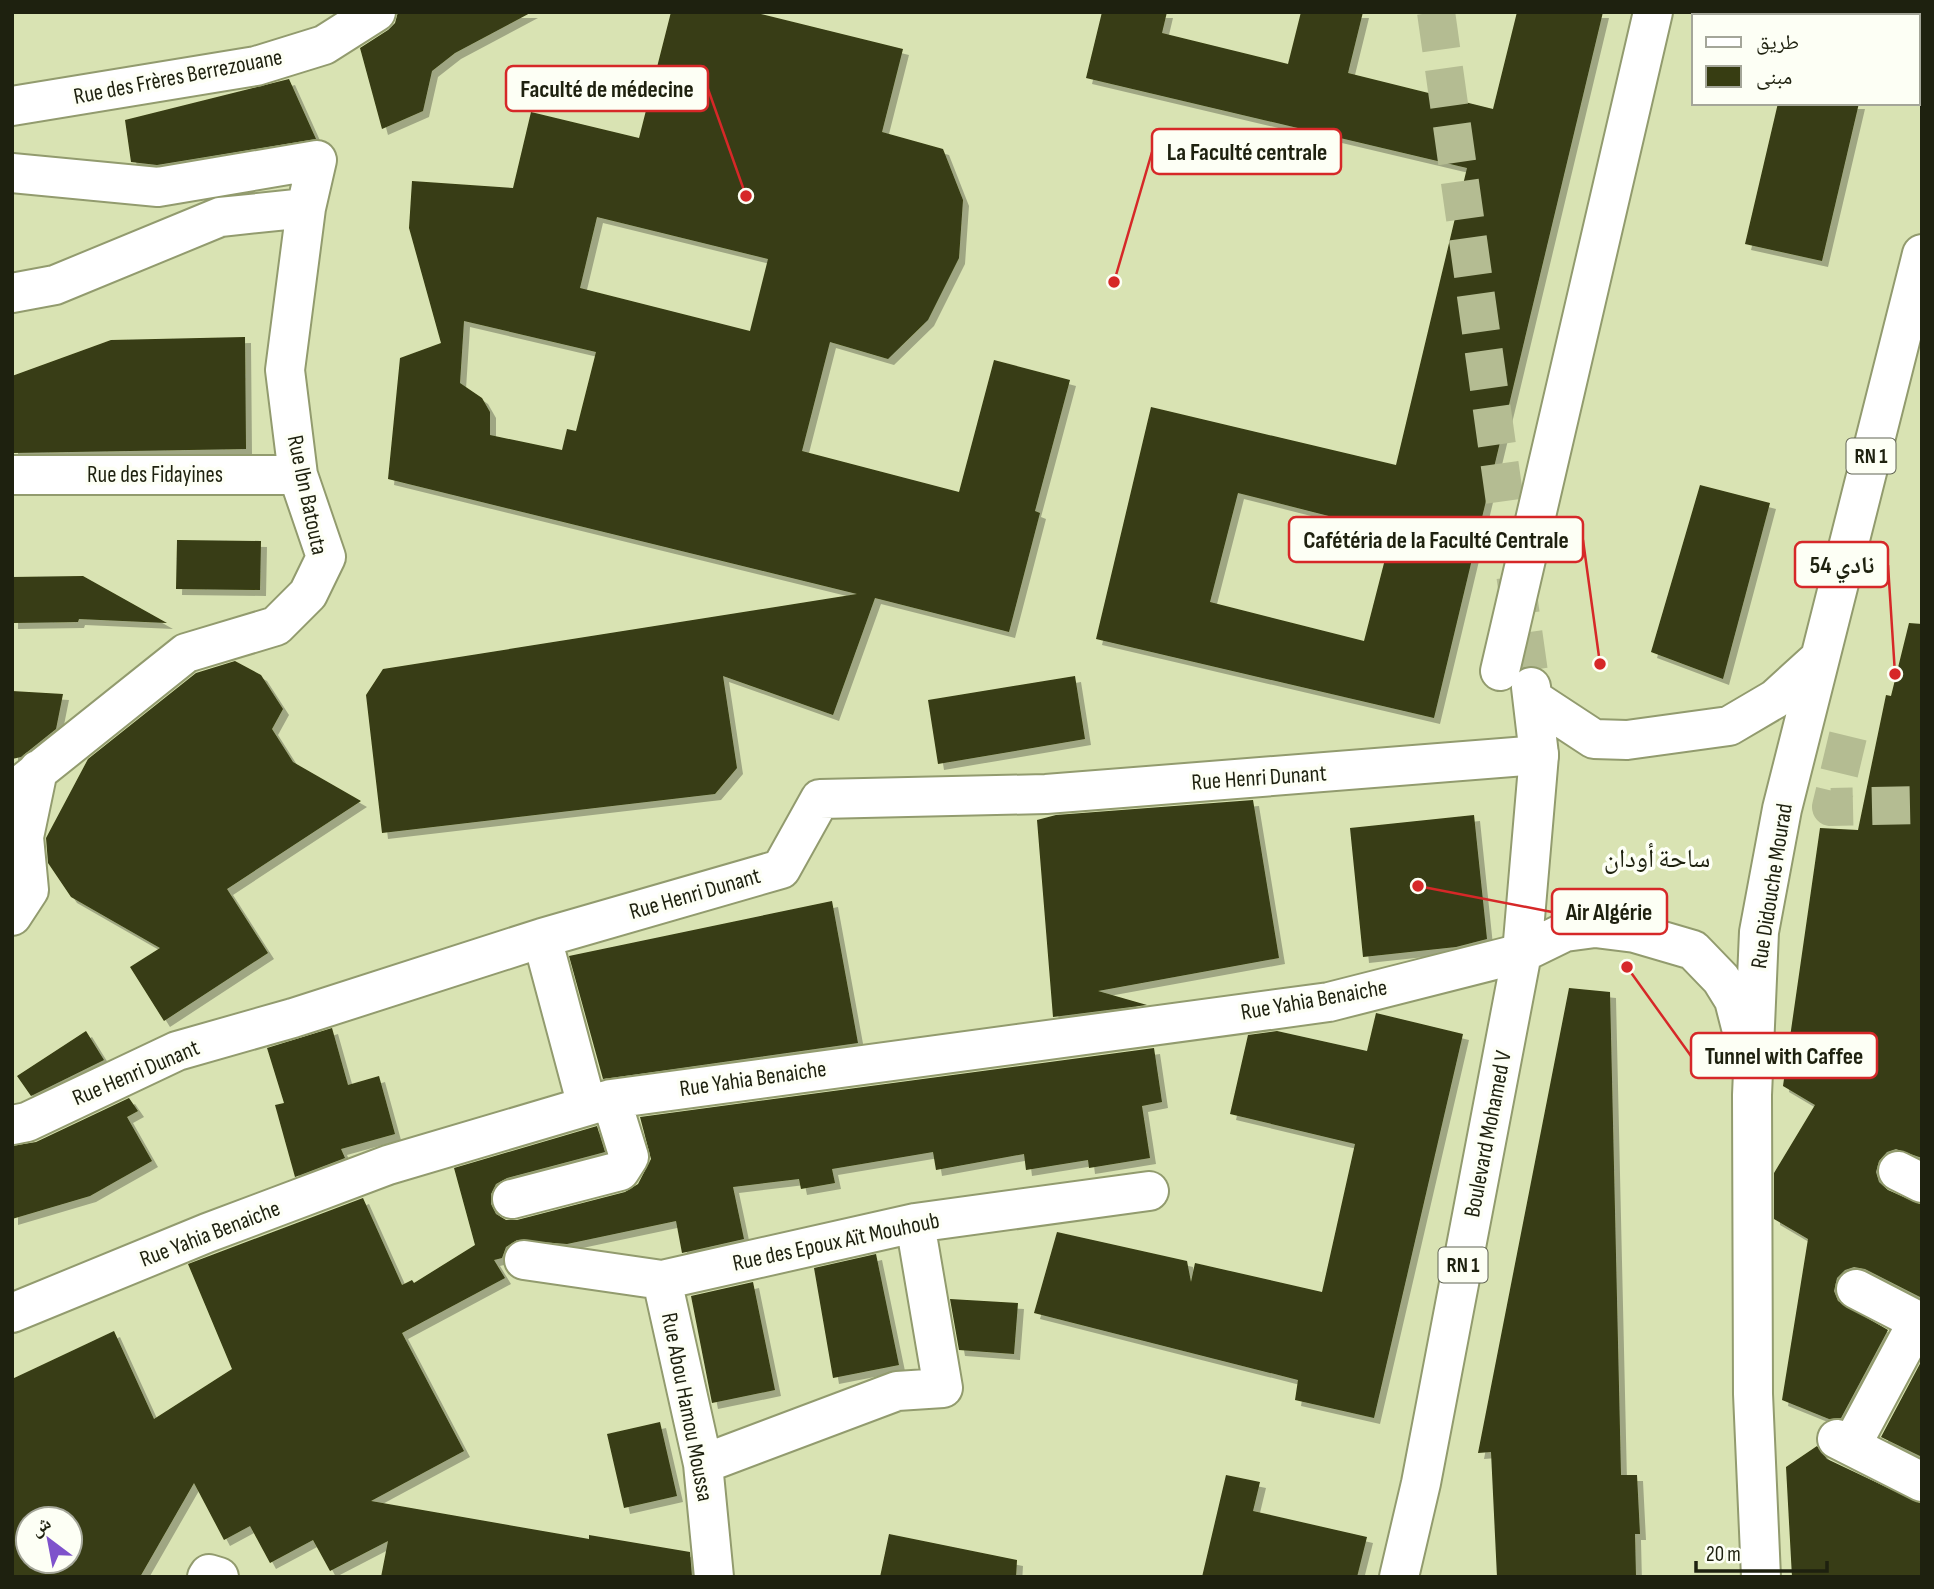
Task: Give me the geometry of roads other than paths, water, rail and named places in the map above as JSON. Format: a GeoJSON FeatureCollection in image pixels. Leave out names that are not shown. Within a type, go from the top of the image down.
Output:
{"type":"FeatureCollection","features":[{"type":"Feature","properties":{"kind":"street","name":"Rue des Frères Berrezouane"},"geometry":{"type":"LineString","coordinates":[[12,106],[256,66],[324,45],[376,12]]}},
{"type":"Feature","properties":{"kind":"street","name":"Boulevard Mohamed V"},"geometry":{"type":"LineString","coordinates":[[1399,1577],[1421,1483],[1522,953],[1539,755],[1521,686],[1653,12]]}},
{"type":"Feature","properties":{"kind":"street"},"geometry":{"type":"LineString","coordinates":[[12,173],[159,187],[317,160],[306,208],[220,217],[55,285],[12,293]]}},
{"type":"Feature","properties":{"kind":"street","name":"Rue Ibn Batouta"},"geometry":{"type":"LineString","coordinates":[[12,916],[29,890],[24,838],[25,781],[186,653],[276,626],[308,594],[326,557],[298,475],[285,370],[306,208]]}},
{"type":"Feature","properties":{"kind":"street","name":"Rue Didouche Mourad"},"geometry":{"type":"LineString","coordinates":[[1762,1577],[1753,1394],[1752,1075],[1759,932],[1782,808],[1922,254]]}},
{"type":"Feature","properties":{"kind":"street","name":"Rue des Fidayines"},"geometry":{"type":"LineString","coordinates":[[12,475],[298,475]]}},
{"type":"Feature","properties":{"kind":"street"},"geometry":{"type":"LineString","coordinates":[[1521,686],[1594,739],[1627,740],[1729,726],[1775,699],[1820,658]]}},
{"type":"Feature","properties":{"kind":"street","name":"Rue Henri Dunant"},"geometry":{"type":"LineString","coordinates":[[12,1125],[27,1122],[177,1051],[293,1018],[542,938],[781,869],[820,799],[1046,794],[1539,755]]}},
{"type":"Feature","properties":{"kind":"street","name":"RN 1"},"geometry":{"type":"LineString","coordinates":[[1522,953],[1565,932],[1595,928],[1635,933],[1693,950],[1715,971],[1734,1000],[1752,1075]]}},
{"type":"Feature","properties":{"kind":"street"},"geometry":{"type":"LineString","coordinates":[[512,1199],[620,1171],[629,1157],[599,1102],[542,938]]}},
{"type":"Feature","properties":{"kind":"street","name":"Rue Yahia Benaiche"},"geometry":{"type":"LineString","coordinates":[[12,1313],[207,1233],[388,1165],[599,1102],[1329,1002],[1522,953]]}},
{"type":"Feature","properties":{"kind":"street","name":"Rue des Epoux Aït Mouhoub"},"geometry":{"type":"LineString","coordinates":[[524,1260],[662,1280],[915,1223],[1149,1191]]}},
{"type":"Feature","properties":{"kind":"street"},"geometry":{"type":"LineString","coordinates":[[703,1464],[897,1391],[943,1388],[915,1223]]}},
{"type":"Feature","properties":{"kind":"street","name":"Rue Abou Hamou Moussa"},"geometry":{"type":"LineString","coordinates":[[662,1280],[703,1464],[714,1577]]}},
{"type":"Feature","properties":{"kind":"street"},"geometry":{"type":"LineString","coordinates":[[1856,1289],[1918,1321],[1844,1442],[1922,1482]]}},
{"type":"Feature","properties":{"kind":"tunnel"},"geometry":{"type":"LineString","coordinates":[[1436,12],[1531,687]]}},
{"type":"Feature","properties":{"kind":"tunnel"},"geometry":{"type":"LineString","coordinates":[[1848,736],[1831,807],[1922,805]]}},
{"type":"Feature","properties":{"kind":"place","name":"Faculté de médecine"},"geometry":{"type":"Point","coordinates":[746,196]}},
{"type":"Feature","properties":{"kind":"place","name":"La Faculté centrale"},"geometry":{"type":"Point","coordinates":[1114,282]}},
{"type":"Feature","properties":{"kind":"place","name":"Cafétéria de la Faculté Centrale"},"geometry":{"type":"Point","coordinates":[1600,664]}},
{"type":"Feature","properties":{"kind":"place","name":"نادي 54"},"geometry":{"type":"Point","coordinates":[1895,674]}},
{"type":"Feature","properties":{"kind":"place","name":"Air Algérie"},"geometry":{"type":"Point","coordinates":[1418,886]}},
{"type":"Feature","properties":{"kind":"place","name":"Tunnel with Caffee"},"geometry":{"type":"Point","coordinates":[1627,967]}},
{"type":"Feature","properties":{"kind":"district","name":"ساحة أودان"},"geometry":{"type":"Point","coordinates":[1657,859]}}]}
